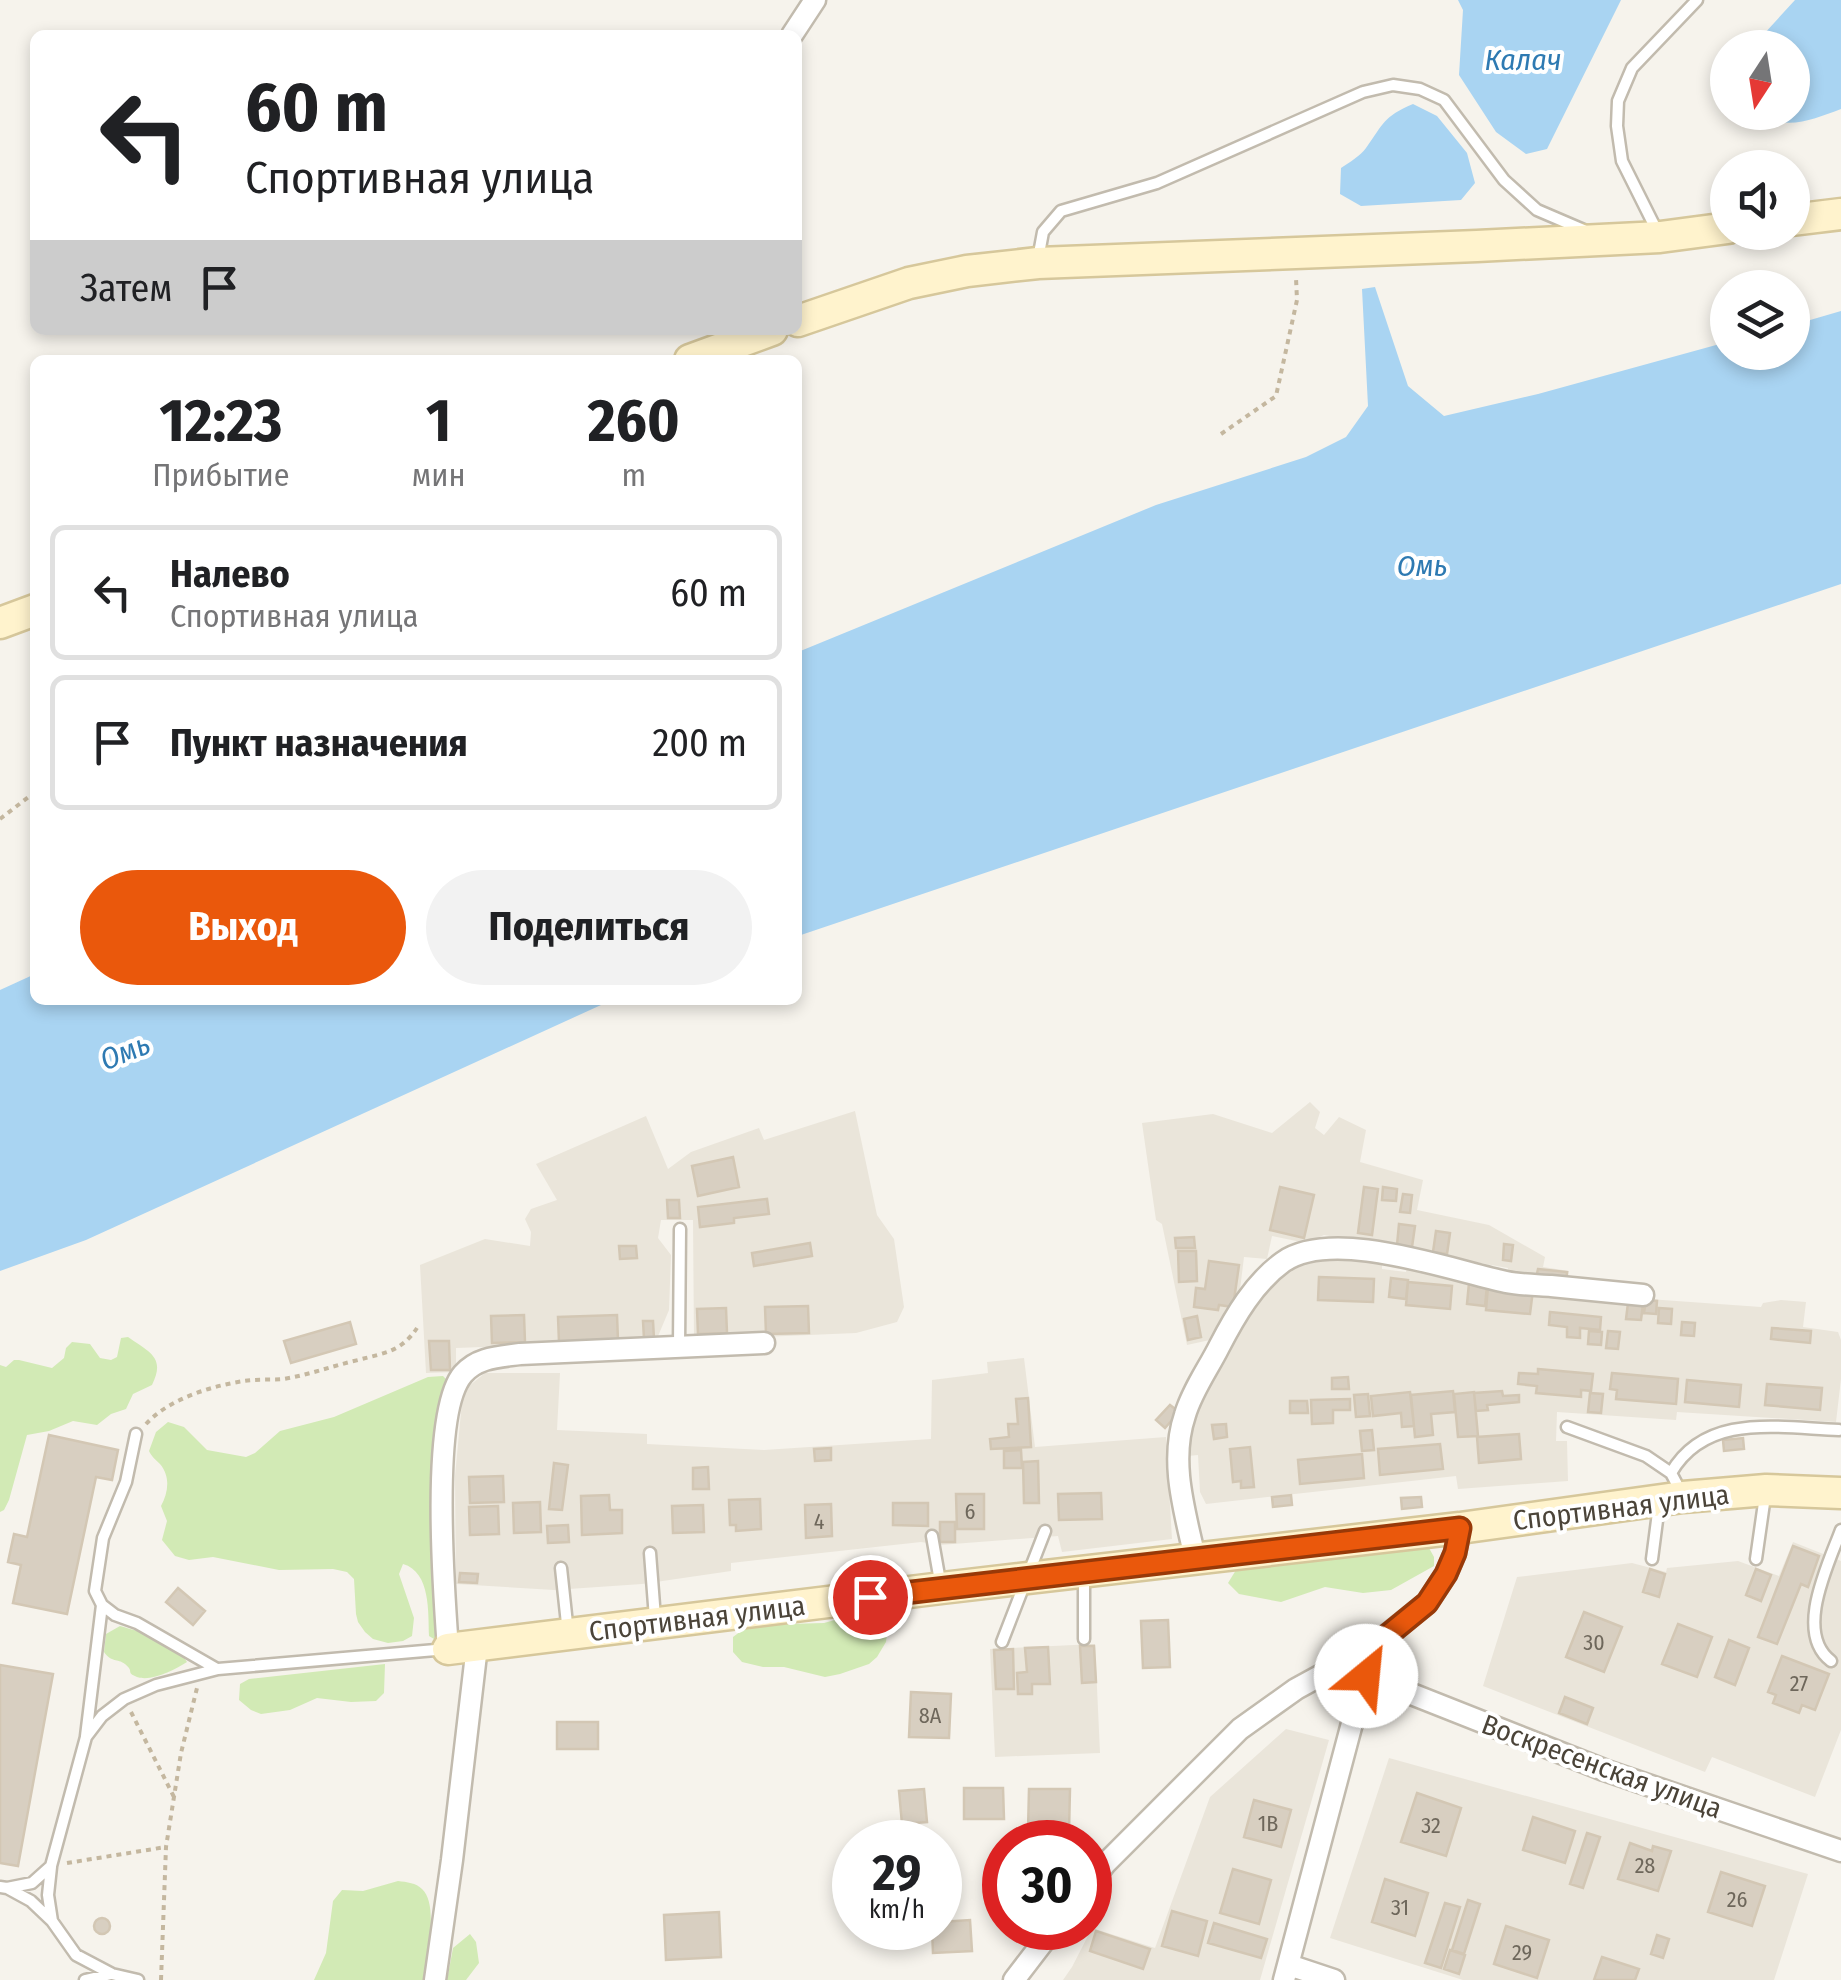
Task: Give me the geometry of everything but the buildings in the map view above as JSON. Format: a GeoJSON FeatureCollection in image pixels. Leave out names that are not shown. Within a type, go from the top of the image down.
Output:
{"type":"FeatureCollection","features":[{"type":"Feature","properties":{"kind":"street"},"geometry":{"type":"LineString","coordinates":[[795,30],[815,0]]}},
{"type":"Feature","properties":{"kind":"street"},"geometry":{"type":"LineString","coordinates":[[1810,218],[1841,214]]}},
{"type":"Feature","properties":{"kind":"street"},"geometry":{"type":"LineString","coordinates":[[802,320],[909,282],[1038,264],[1606,240],[1710,230]]}},
{"type":"Feature","properties":{"kind":"street"},"geometry":{"type":"LineString","coordinates":[[699,355],[733,336]]}},
{"type":"Feature","properties":{"kind":"street"},"geometry":{"type":"LineString","coordinates":[[0,623],[30,612]]}},
{"type":"Feature","properties":{"kind":"street"},"geometry":{"type":"LineString","coordinates":[[1195,1558],[1180,1486],[1178,1454],[1186,1411],[1251,1294],[1284,1262],[1304,1252],[1347,1248],[1508,1282],[1643,1294]]}},
{"type":"Feature","properties":{"kind":"street"},"geometry":{"type":"LineString","coordinates":[[435,1980],[452,1860],[462,1647],[442,1556],[445,1432],[454,1392],[462,1376],[474,1364],[488,1358],[520,1354],[764,1342]]}},
{"type":"Feature","properties":{"kind":"street","name":"Спортивная улица"},"geometry":{"type":"LineString","coordinates":[[462,1647],[1460,1528],[1671,1490],[1841,1493]]}},
{"type":"Feature","properties":{"kind":"street"},"geometry":{"type":"LineString","coordinates":[[1112,1857],[1240,1729],[1296,1689],[1372,1648],[1427,1603],[1446,1574],[1460,1528]]}},
{"type":"Feature","properties":{"kind":"street"},"geometry":{"type":"LineString","coordinates":[[1334,1980],[1286,1973],[1372,1648]]}},
{"type":"Feature","properties":{"kind":"street","name":"Воскресенская улица"},"geometry":{"type":"LineString","coordinates":[[1366,1676],[1604,1770],[1841,1851]]}},
{"type":"Feature","properties":{"kind":"street"},"geometry":{"type":"LineString","coordinates":[[1014,1980],[1037,1950]]}},
{"type":"Feature","properties":{"kind":"lane"},"geometry":{"type":"LineString","coordinates":[[1660,237],[1622,161],[1618,101],[1632,68],[1698,0]]}},
{"type":"Feature","properties":{"kind":"lane"},"geometry":{"type":"LineString","coordinates":[[1038,264],[1044,232],[1061,211],[1157,182],[1363,92],[1393,85],[1420,89],[1444,100],[1504,180],[1537,210],[1606,240]]}},
{"type":"Feature","properties":{"kind":"lane"},"geometry":{"type":"LineString","coordinates":[[679,1346],[680,1229]]}},
{"type":"Feature","properties":{"kind":"lane"},"geometry":{"type":"LineString","coordinates":[[1566,1427],[1646,1456],[1671,1490]]}},
{"type":"Feature","properties":{"kind":"lane"},"geometry":{"type":"LineString","coordinates":[[1652,1559],[1680,1456],[1698,1443],[1727,1430],[1750,1427],[1839,1430]]}},
{"type":"Feature","properties":{"kind":"lane"},"geometry":{"type":"LineString","coordinates":[[136,1434],[126,1482],[104,1538],[95,1591],[102,1606],[115,1615],[137,1623],[218,1669]]}},
{"type":"Feature","properties":{"kind":"lane"},"geometry":{"type":"LineString","coordinates":[[1756,1560],[1766,1490]]}},
{"type":"Feature","properties":{"kind":"lane"},"geometry":{"type":"LineString","coordinates":[[1002,1642],[1046,1530]]}},
{"type":"Feature","properties":{"kind":"lane"},"geometry":{"type":"LineString","coordinates":[[1832,1661],[1818,1647],[1817,1596],[1841,1530]]}},
{"type":"Feature","properties":{"kind":"lane"},"geometry":{"type":"LineString","coordinates":[[932,1536],[942,1588]]}},
{"type":"Feature","properties":{"kind":"lane"},"geometry":{"type":"LineString","coordinates":[[650,1553],[655,1624]]}},
{"type":"Feature","properties":{"kind":"lane"},"geometry":{"type":"LineString","coordinates":[[560,1568],[568,1634]]}},
{"type":"Feature","properties":{"kind":"lane"},"geometry":{"type":"LineString","coordinates":[[1084,1571],[1084,1638]]}},
{"type":"Feature","properties":{"kind":"lane"},"geometry":{"type":"LineString","coordinates":[[52,1920],[48,1894],[51,1866],[86,1737],[102,1606]]}},
{"type":"Feature","properties":{"kind":"lane"},"geometry":{"type":"LineString","coordinates":[[86,1737],[102,1716],[124,1699],[201,1673],[462,1647]]}},
{"type":"Feature","properties":{"kind":"lane"},"geometry":{"type":"LineString","coordinates":[[3,1887],[32,1883],[51,1866]]}},
{"type":"Feature","properties":{"kind":"lane"},"geometry":{"type":"LineString","coordinates":[[3,1887],[30,1901],[52,1920],[76,1955],[112,1974],[138,1980]]}},
{"type":"Feature","properties":{"kind":"lane"},"geometry":{"type":"LineString","coordinates":[[85,1980],[112,1974]]}},
{"type":"Feature","properties":{"kind":"path"},"geometry":{"type":"LineString","coordinates":[[1221,434],[1276,396],[1297,300],[1296,254]]}},
{"type":"Feature","properties":{"kind":"path"},"geometry":{"type":"LineString","coordinates":[[0,820],[30,796]]}},
{"type":"Feature","properties":{"kind":"path"},"geometry":{"type":"LineString","coordinates":[[136,1434],[150,1419],[200,1392],[244,1381],[319,1372],[393,1351],[408,1342],[416,1328]]}},
{"type":"Feature","properties":{"kind":"path"},"geometry":{"type":"LineString","coordinates":[[160,1980],[166,1848],[181,1754],[201,1673]]}},
{"type":"Feature","properties":{"kind":"path"},"geometry":{"type":"LineString","coordinates":[[124,1699],[174,1797]]}},
{"type":"Feature","properties":{"kind":"path"},"geometry":{"type":"LineString","coordinates":[[51,1866],[166,1848]]}},
{"type":"Feature","properties":{"kind":"shaded area"},"geometry":{"type":"Polygon","coordinates":[[[1310,1102],[1320,1112],[1315,1128],[1324,1135],[1339,1117],[1366,1130],[1360,1162],[1423,1180],[1417,1210],[1489,1225],[1545,1257],[1543,1267],[1569,1271],[1567,1283],[1507,1276],[1508,1268],[1324,1235],[1306,1243],[1272,1236],[1267,1259],[1244,1257],[1238,1306],[1219,1338],[1187,1345],[1162,1224],[1156,1220],[1142,1123],[1213,1114],[1272,1133],[1310,1102]]]}},
{"type":"Feature","properties":{"kind":"shaded area"},"geometry":{"type":"Polygon","coordinates":[[[855,1111],[877,1215],[894,1239],[904,1307],[897,1322],[856,1333],[694,1340],[693,1220],[661,1220],[658,1238],[671,1255],[669,1310],[656,1341],[456,1348],[456,1372],[426,1373],[420,1265],[485,1239],[530,1246],[531,1232],[525,1219],[531,1209],[557,1200],[536,1164],[646,1116],[668,1169],[691,1152],[759,1128],[764,1140],[855,1111]]]}},
{"type":"Feature","properties":{"kind":"shaded area"},"geometry":{"type":"Polygon","coordinates":[[[1307,1258],[1382,1259],[1382,1269],[1406,1272],[1407,1266],[1592,1295],[1761,1307],[1763,1303],[1781,1300],[1806,1302],[1803,1327],[1838,1332],[1841,1340],[1836,1422],[1677,1412],[1676,1420],[1557,1412],[1556,1441],[1567,1441],[1568,1481],[1458,1489],[1456,1476],[1206,1504],[1200,1492],[1198,1455],[1188,1456],[1192,1419],[1246,1317],[1262,1295],[1307,1258]]]}},
{"type":"Feature","properties":{"kind":"shaded area"},"geometry":{"type":"Polygon","coordinates":[[[1024,1358],[1035,1447],[1166,1437],[1172,1539],[1062,1552],[1058,1536],[940,1545],[921,1542],[731,1563],[731,1571],[642,1584],[554,1590],[456,1584],[455,1476],[463,1391],[485,1373],[560,1373],[557,1430],[647,1434],[647,1444],[764,1450],[931,1439],[932,1380],[988,1373],[987,1362],[1024,1358]]]}},
{"type":"Feature","properties":{"kind":"shaded area"},"geometry":{"type":"Polygon","coordinates":[[[1793,1542],[1841,1561],[1841,1730],[1815,1797],[1712,1757],[1705,1772],[1483,1686],[1517,1577],[1632,1563],[1666,1572],[1667,1568],[1738,1561],[1779,1576],[1793,1542]]]}},
{"type":"Feature","properties":{"kind":"shaded area"},"geometry":{"type":"Polygon","coordinates":[[[1095,1644],[1100,1753],[995,1757],[990,1649],[1095,1644]]]}},
{"type":"Feature","properties":{"kind":"shaded area"},"geometry":{"type":"Polygon","coordinates":[[[1286,1729],[1329,1740],[1260,1980],[1063,1980],[1081,1950],[1112,1950],[1112,1934],[1155,1948],[1210,1797],[1286,1729]]]}},
{"type":"Feature","properties":{"kind":"shaded area"},"geometry":{"type":"Polygon","coordinates":[[[1389,1758],[1808,1874],[1774,1980],[1463,1980],[1330,1938],[1389,1758]]]}},
{"type":"Feature","properties":{"kind":"green space"},"geometry":{"type":"Polygon","coordinates":[[[128,1337],[149,1351],[156,1361],[152,1385],[133,1394],[126,1409],[97,1425],[73,1421],[27,1435],[9,1500],[0,1512],[0,1365],[6,1367],[19,1360],[52,1368],[64,1358],[72,1342],[90,1344],[100,1358],[111,1360],[117,1357],[121,1338],[128,1337]]]}},
{"type":"Feature","properties":{"kind":"green space"},"geometry":{"type":"Polygon","coordinates":[[[443,1376],[451,1384],[438,1638],[429,1636],[428,1605],[419,1575],[403,1564],[399,1574],[414,1618],[412,1636],[388,1643],[373,1639],[358,1622],[354,1579],[347,1572],[279,1570],[213,1557],[189,1560],[175,1556],[162,1540],[167,1521],[161,1506],[167,1480],[149,1451],[156,1432],[168,1422],[184,1427],[207,1450],[246,1457],[280,1431],[334,1417],[428,1377],[443,1376]]]}},
{"type":"Feature","properties":{"kind":"green space"},"geometry":{"type":"Polygon","coordinates":[[[1429,1548],[1434,1566],[1391,1590],[1363,1593],[1325,1587],[1281,1602],[1239,1594],[1228,1583],[1236,1570],[1429,1548]]]}},
{"type":"Feature","properties":{"kind":"green space"},"geometry":{"type":"Polygon","coordinates":[[[867,1611],[884,1615],[888,1625],[886,1642],[869,1664],[840,1674],[825,1677],[784,1667],[763,1667],[742,1662],[733,1652],[733,1637],[749,1625],[824,1623],[867,1611]]]}},
{"type":"Feature","properties":{"kind":"green space"},"geometry":{"type":"Polygon","coordinates":[[[120,1626],[166,1643],[187,1662],[156,1677],[133,1675],[125,1664],[104,1652],[106,1634],[120,1626]]]}},
{"type":"Feature","properties":{"kind":"green space"},"geometry":{"type":"Polygon","coordinates":[[[385,1664],[384,1693],[376,1701],[317,1698],[290,1710],[261,1714],[239,1700],[240,1684],[249,1679],[385,1664]]]}},
{"type":"Feature","properties":{"kind":"green space"},"geometry":{"type":"Polygon","coordinates":[[[398,1881],[420,1887],[430,1907],[423,1980],[314,1980],[326,1953],[333,1901],[342,1890],[363,1891],[398,1881]]]}},
{"type":"Feature","properties":{"kind":"green space"},"geometry":{"type":"Polygon","coordinates":[[[470,1934],[476,1942],[479,1963],[466,1980],[447,1980],[453,1948],[470,1934]]]}},
{"type":"Feature","properties":{"kind":"water","name":"Калач"},"geometry":{"type":"Polygon","coordinates":[[[1458,0],[1621,0],[1547,149],[1526,154],[1496,132],[1459,75],[1463,10],[1458,0]]]}},
{"type":"Feature","properties":{"kind":"water"},"geometry":{"type":"Polygon","coordinates":[[[1795,0],[1841,0],[1841,109],[1810,120],[1810,30],[1768,30],[1795,0]]]}},
{"type":"Feature","properties":{"kind":"water"},"geometry":{"type":"Polygon","coordinates":[[[1413,104],[1437,116],[1467,153],[1475,183],[1461,200],[1361,206],[1340,194],[1341,168],[1364,151],[1390,117],[1413,104]]]}},
{"type":"Feature","properties":{"kind":"water","name":"Омь"},"geometry":{"type":"Polygon","coordinates":[[[1375,287],[1408,386],[1444,416],[1710,347],[1710,370],[1810,370],[1810,320],[1841,311],[1841,584],[802,935],[802,650],[1156,505],[1306,457],[1346,437],[1368,406],[1362,289],[1375,287]]]}},
{"type":"Feature","properties":{"kind":"water","name":"Омь"},"geometry":{"type":"Polygon","coordinates":[[[30,976],[30,1005],[601,1005],[86,1240],[0,1271],[0,990],[30,976]]]}},
{"type":"Feature","properties":{"kind":"route"},"geometry":{"type":"LineString","coordinates":[[870,1597],[1460,1528],[1446,1574],[1427,1603],[1372,1648],[1366,1676]]}}]}
